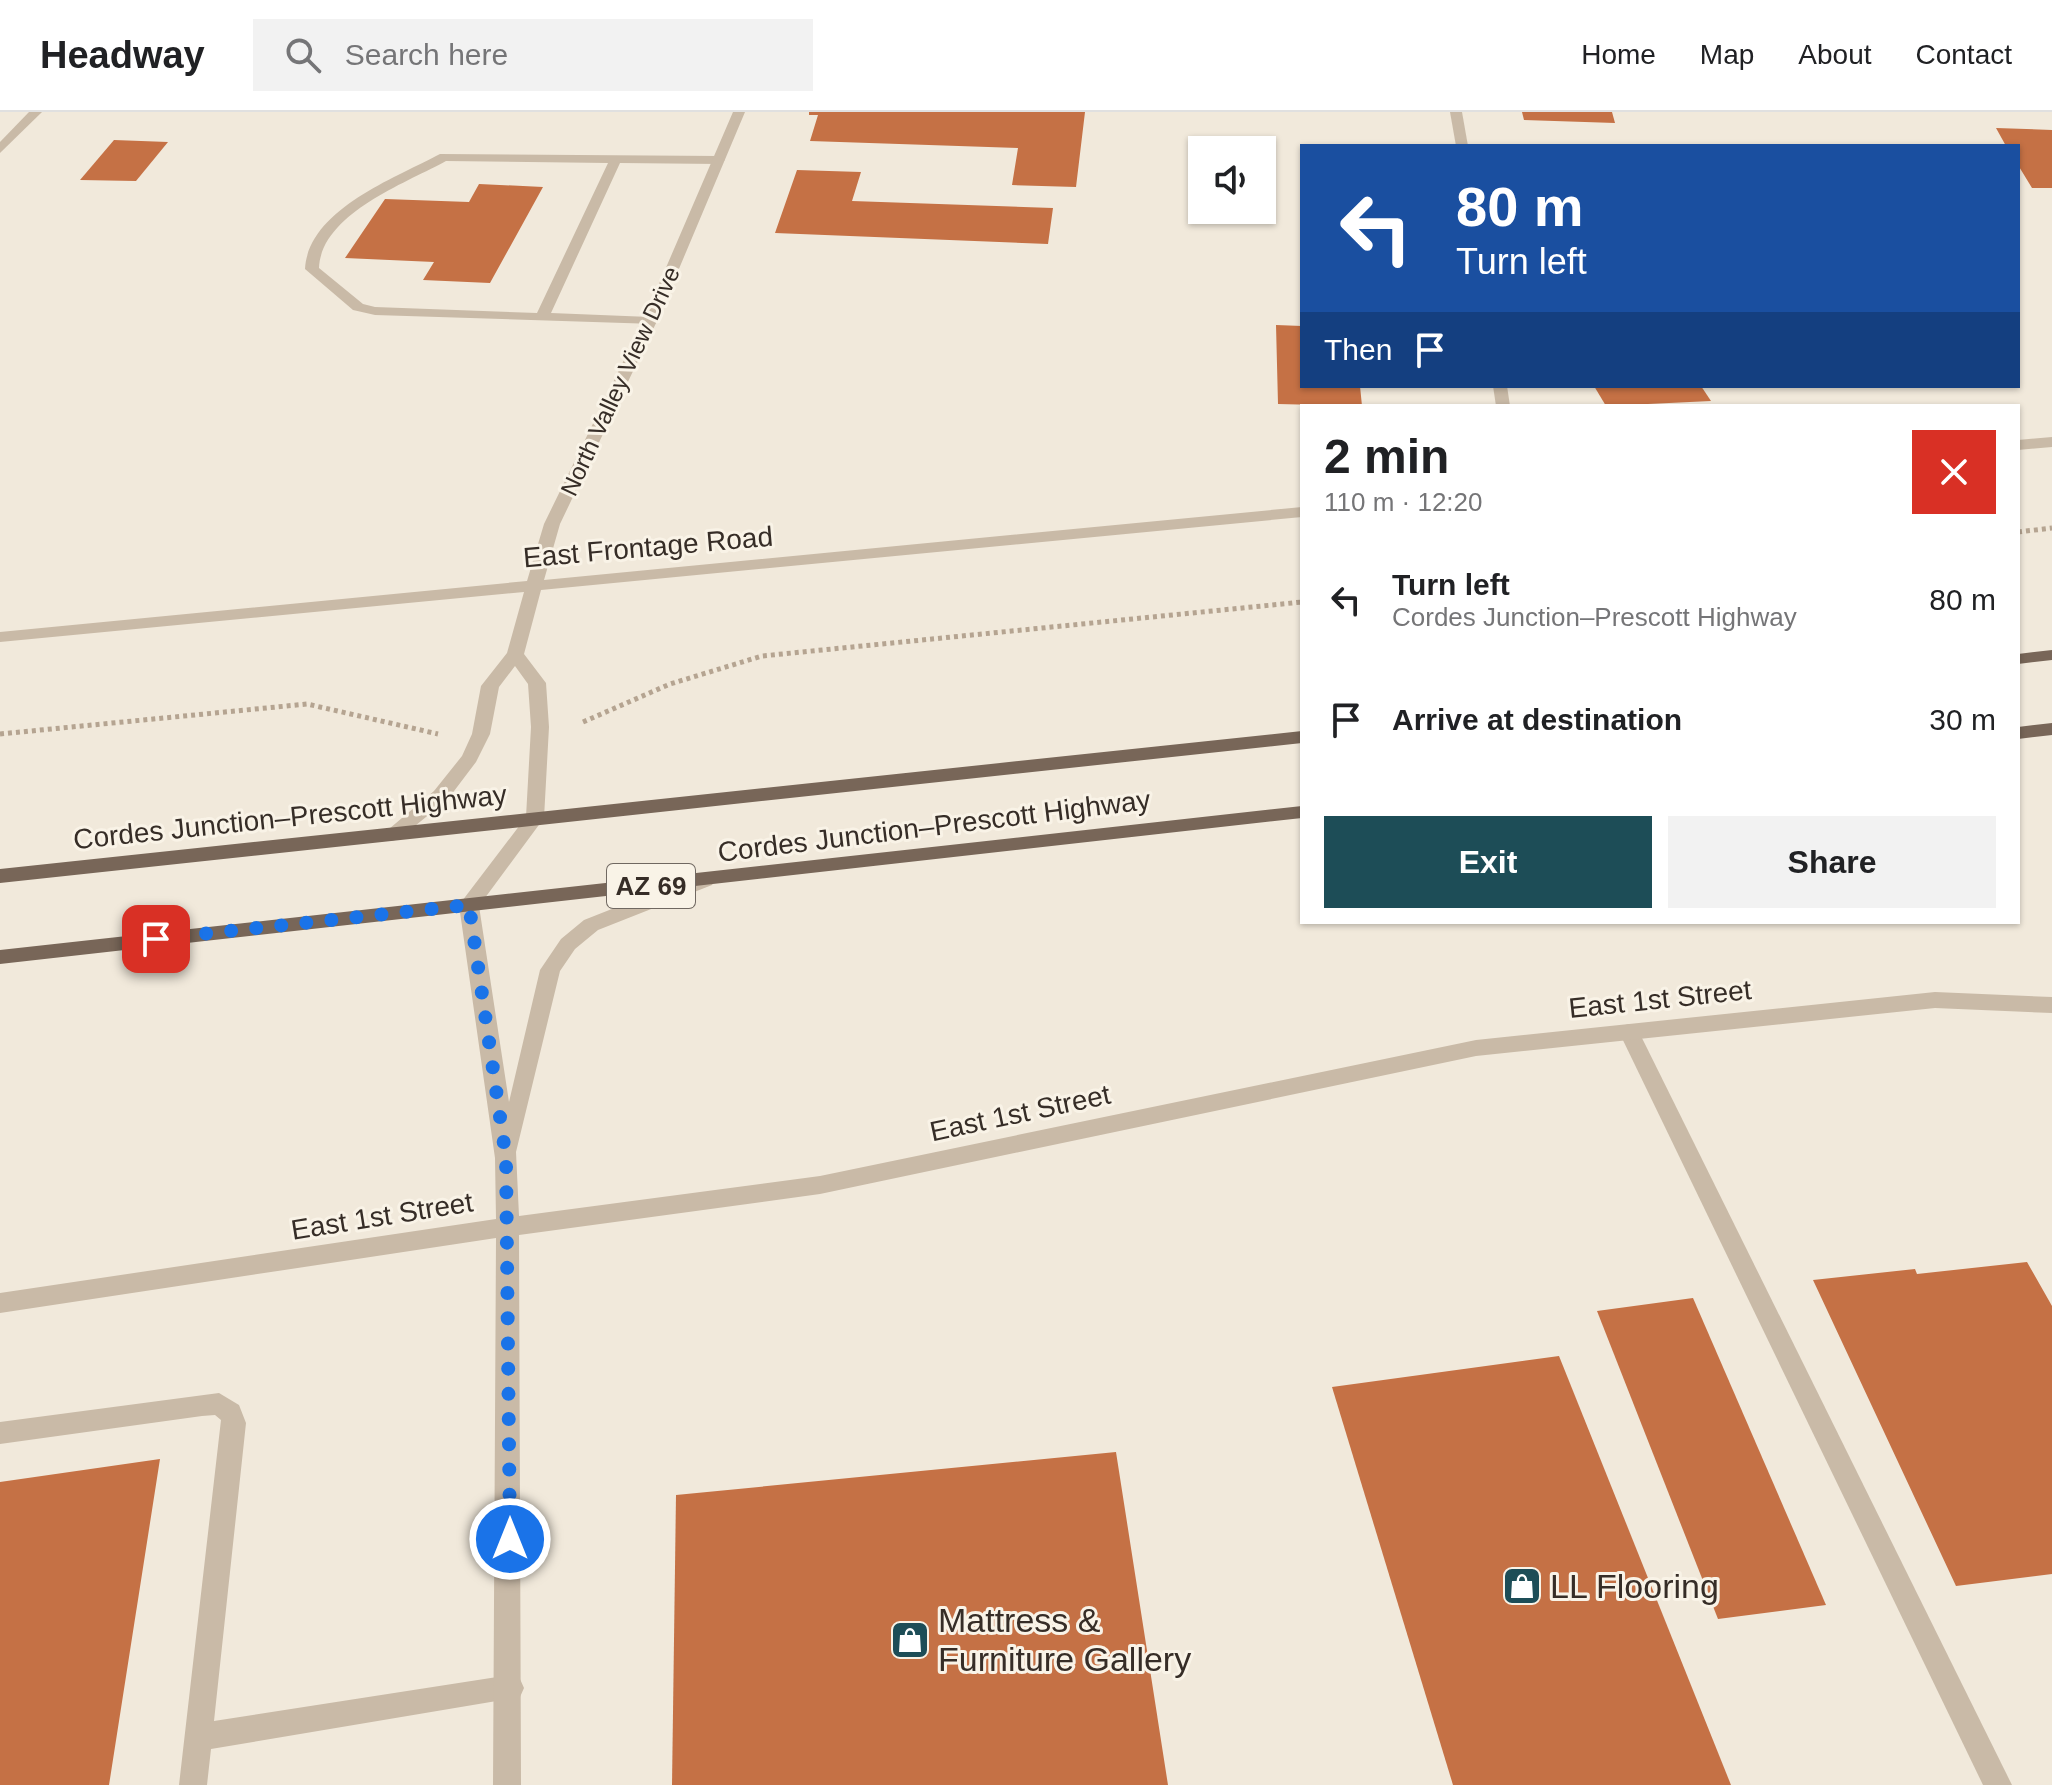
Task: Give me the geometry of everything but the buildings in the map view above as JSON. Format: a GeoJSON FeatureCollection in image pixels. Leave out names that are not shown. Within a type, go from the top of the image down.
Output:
{"type":"FeatureCollection","features":[{"type":"Feature","properties":{"kind":"main road"},"geometry":{"type":"LineString","coordinates":[[2020,659],[2052,655]]}},
{"type":"Feature","properties":{"kind":"main road"},"geometry":{"type":"LineString","coordinates":[[2020,733],[2052,729]]}},
{"type":"Feature","properties":{"kind":"main road","name":"Cordes Junction–Prescott Highway"},"geometry":{"type":"LineString","coordinates":[[0,876],[1300,737]]}},
{"type":"Feature","properties":{"kind":"main road","name":"Cordes Junction–Prescott Highway"},"geometry":{"type":"LineString","coordinates":[[0,957],[1300,812]]}},
{"type":"Feature","properties":{"kind":"street"},"geometry":{"type":"LineString","coordinates":[[0,149],[36,112]]}},
{"type":"Feature","properties":{"kind":"street","name":"North Valley View Drive"},"geometry":{"type":"LineString","coordinates":[[392,834],[441,795],[470,758],[481,734],[490,686],[515,654],[552,524],[650,321],[739,112]]}},
{"type":"Feature","properties":{"kind":"street"},"geometry":{"type":"LineString","coordinates":[[1456,112],[1462,144]]}},
{"type":"Feature","properties":{"kind":"street"},"geometry":{"type":"LineString","coordinates":[[650,321],[375,311],[358,307],[312,269],[311,260],[345,211],[444,157],[719,160]]}},
{"type":"Feature","properties":{"kind":"street"},"geometry":{"type":"LineString","coordinates":[[542,317],[616,158]]}},
{"type":"Feature","properties":{"kind":"street"},"geometry":{"type":"LineString","coordinates":[[2020,445],[2052,442]]}},
{"type":"Feature","properties":{"kind":"street","name":"East Frontage Road"},"geometry":{"type":"LineString","coordinates":[[0,637],[1300,512]]}},
{"type":"Feature","properties":{"kind":"street"},"geometry":{"type":"LineString","coordinates":[[507,1785],[510,1688],[506,1158],[469,905],[535,818],[540,727],[537,683],[515,654]]}},
{"type":"Feature","properties":{"kind":"street"},"geometry":{"type":"LineString","coordinates":[[506,1158],[550,970],[568,944],[591,925],[705,880]]}},
{"type":"Feature","properties":{"kind":"street","name":"East 1st Street"},"geometry":{"type":"LineString","coordinates":[[0,1303],[508,1227],[820,1185],[1476,1048],[1935,1000],[2052,1005]]}},
{"type":"Feature","properties":{"kind":"street"},"geometry":{"type":"LineString","coordinates":[[1629,1032],[1998,1785]]}},
{"type":"Feature","properties":{"kind":"street"},"geometry":{"type":"LineString","coordinates":[[0,1433],[202,1405],[219,1404],[230,1413],[234,1423],[193,1785]]}},
{"type":"Feature","properties":{"kind":"street"},"geometry":{"type":"LineString","coordinates":[[199,1737],[510,1688]]}},
{"type":"Feature","properties":{"kind":"path"},"geometry":{"type":"LineString","coordinates":[[2020,532],[2052,528]]}},
{"type":"Feature","properties":{"kind":"path"},"geometry":{"type":"LineString","coordinates":[[583,722],[670,684],[762,656],[1300,602]]}},
{"type":"Feature","properties":{"kind":"path"},"geometry":{"type":"LineString","coordinates":[[0,734],[307,704],[438,734]]}},
{"type":"Feature","properties":{"kind":"place","name":"LL Flooring"},"geometry":{"type":"Point","coordinates":[1522,1586]}},
{"type":"Feature","properties":{"kind":"place","name":"Mattress & Furniture Gallery"},"geometry":{"type":"Point","coordinates":[910,1640]}},
{"type":"Feature","properties":{"kind":"route"},"geometry":{"type":"LineString","coordinates":[[156,939],[469,905],[506,1158],[510,1539]]}}]}
